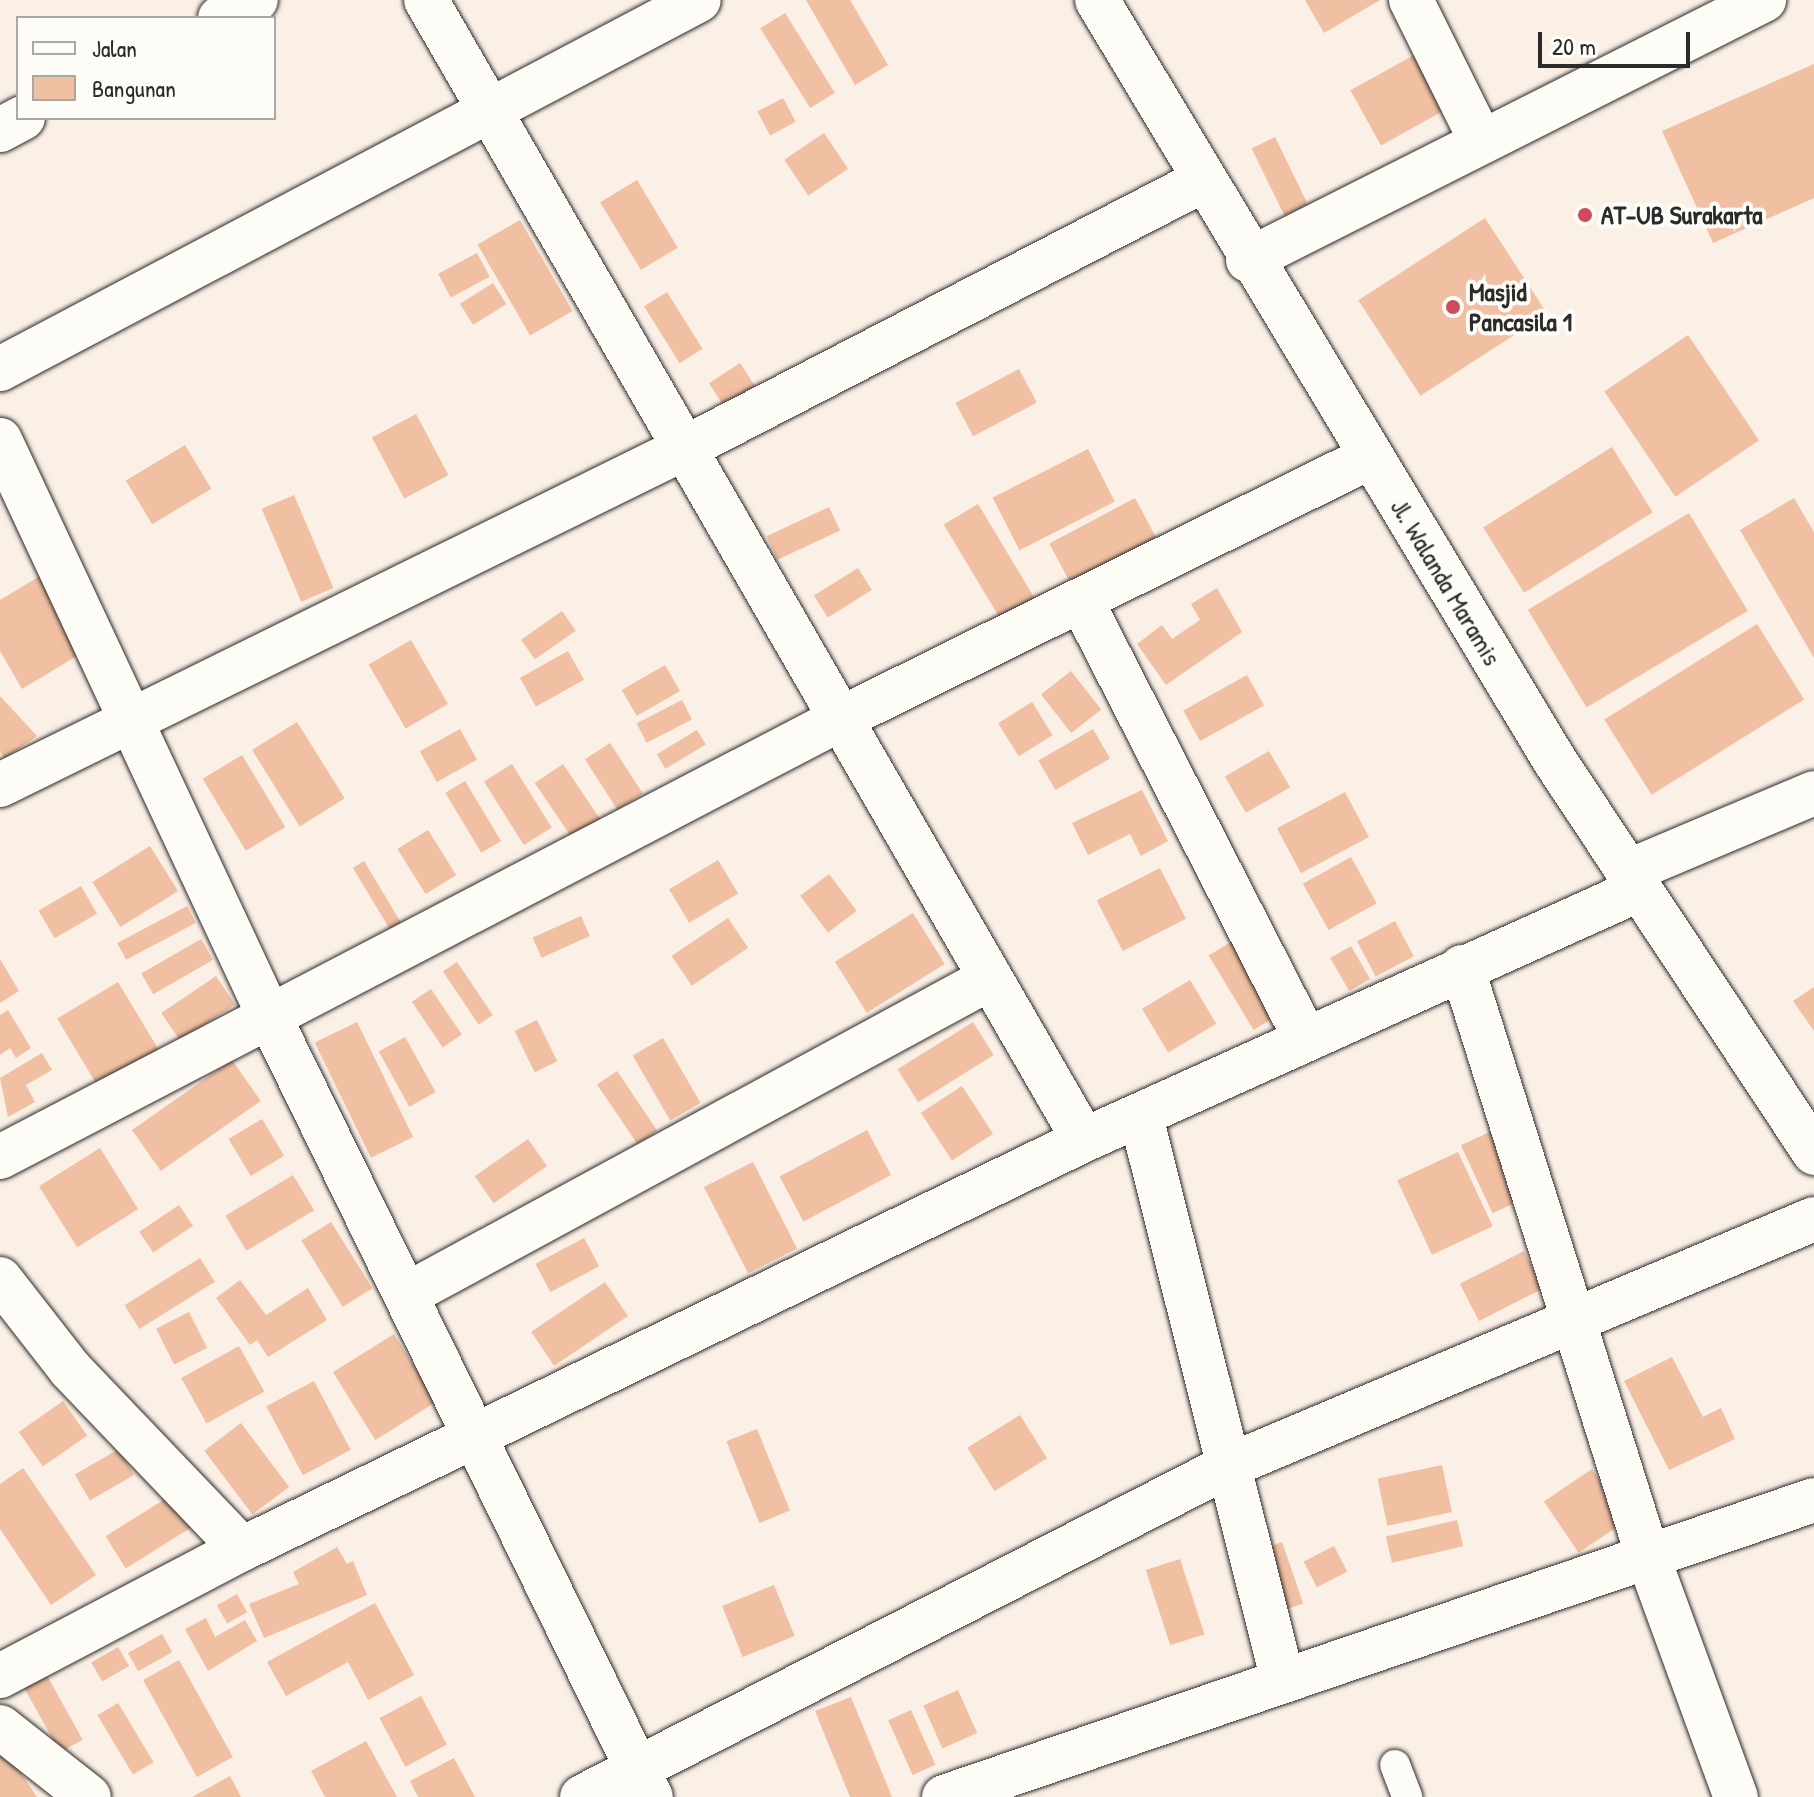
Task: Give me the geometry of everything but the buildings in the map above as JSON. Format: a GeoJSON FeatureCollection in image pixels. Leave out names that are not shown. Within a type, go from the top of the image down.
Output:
{"type":"FeatureCollection","features":[{"type":"Feature","properties":{"kind":"street"},"geometry":{"type":"LineString","coordinates":[[224,16],[256,0]]}},
{"type":"Feature","properties":{"kind":"street"},"geometry":{"type":"LineString","coordinates":[[426,0],[844,717],[987,980],[1084,1140]]}},
{"type":"Feature","properties":{"kind":"street"},"geometry":{"type":"LineString","coordinates":[[0,369],[699,0]]}},
{"type":"Feature","properties":{"kind":"street","name":"Jl. Walanda Maramis"},"geometry":{"type":"LineString","coordinates":[[1097,0],[1248,260],[1633,881],[1814,1153]]}},
{"type":"Feature","properties":{"kind":"street"},"geometry":{"type":"LineString","coordinates":[[1411,0],[1480,139]]}},
{"type":"Feature","properties":{"kind":"street"},"geometry":{"type":"LineString","coordinates":[[1248,260],[1480,139],[1712,11],[1764,0]]}},
{"type":"Feature","properties":{"kind":"street"},"geometry":{"type":"LineString","coordinates":[[0,130],[19,120]]}},
{"type":"Feature","properties":{"kind":"street"},"geometry":{"type":"LineString","coordinates":[[0,785],[687,447],[1202,181]]}},
{"type":"Feature","properties":{"kind":"street"},"geometry":{"type":"LineString","coordinates":[[0,440],[133,719],[270,1018],[644,1782]]}},
{"type":"Feature","properties":{"kind":"street"},"geometry":{"type":"LineString","coordinates":[[0,1157],[844,717],[1370,457]]}},
{"type":"Feature","properties":{"kind":"street"},"geometry":{"type":"LineString","coordinates":[[1082,602],[1305,1038]]}},
{"type":"Feature","properties":{"kind":"street"},"geometry":{"type":"LineString","coordinates":[[0,1676],[242,1549],[1084,1140],[1141,1117],[1462,967],[1814,793]]}},
{"type":"Feature","properties":{"kind":"street"},"geometry":{"type":"LineString","coordinates":[[1462,967],[1648,1557],[1736,1797]]}},
{"type":"Feature","properties":{"kind":"street"},"geometry":{"type":"LineString","coordinates":[[406,1295],[987,980]]}},
{"type":"Feature","properties":{"kind":"street"},"geometry":{"type":"LineString","coordinates":[[1141,1117],[1226,1467],[1283,1681]]}},
{"type":"Feature","properties":{"kind":"street"},"geometry":{"type":"LineString","coordinates":[[582,1797],[644,1782],[1226,1467],[1814,1219]]}},
{"type":"Feature","properties":{"kind":"street"},"geometry":{"type":"LineString","coordinates":[[0,1279],[70,1369],[242,1549]]}},
{"type":"Feature","properties":{"kind":"street"},"geometry":{"type":"LineString","coordinates":[[944,1797],[1814,1500]]}},
{"type":"Feature","properties":{"kind":"street"},"geometry":{"type":"LineString","coordinates":[[0,1727],[89,1797]]}},
{"type":"Feature","properties":{"kind":"lane"},"geometry":{"type":"LineString","coordinates":[[1395,1765],[1407,1797]]}},
{"type":"Feature","properties":{"kind":"place","name":"AT-UB Surakarta"},"geometry":{"type":"Point","coordinates":[1585,215]}},
{"type":"Feature","properties":{"kind":"place","name":"Masjid Pancasila 1"},"geometry":{"type":"Point","coordinates":[1453,307]}}]}
